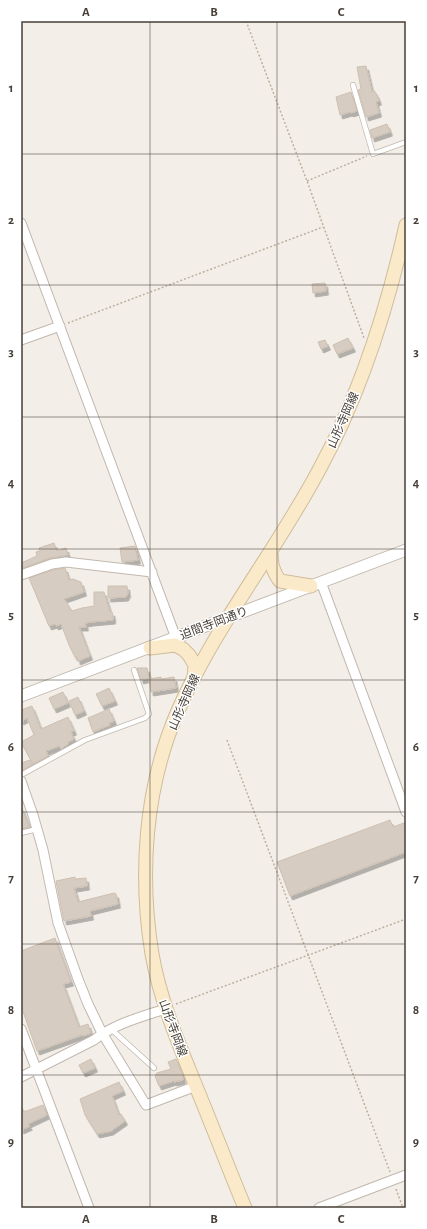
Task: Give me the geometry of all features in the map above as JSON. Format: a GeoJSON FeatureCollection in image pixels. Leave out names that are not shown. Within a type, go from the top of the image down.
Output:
{"type":"FeatureCollection","features":[{"type":"Feature","properties":{"kind":"main road","name":"山形寺岡線"},"geometry":{"type":"LineString","coordinates":[[245,1208],[165,1009],[158,982],[152,952],[146,906],[145,863],[148,826],[153,794],[164,752],[177,714],[194,678],[229,617],[320,469],[354,397],[388,302],[406,225]]}},
{"type":"Feature","properties":{"kind":"main road"},"geometry":{"type":"LineString","coordinates":[[271,550],[271,562],[274,574],[280,581],[316,584]]}},
{"type":"Feature","properties":{"kind":"main road"},"geometry":{"type":"LineString","coordinates":[[150,648],[175,645],[183,649],[195,665],[194,678]]}},
{"type":"Feature","properties":{"kind":"street"},"geometry":{"type":"LineString","coordinates":[[21,223],[176,638]]}},
{"type":"Feature","properties":{"kind":"street"},"geometry":{"type":"LineString","coordinates":[[21,340],[60,326]]}},
{"type":"Feature","properties":{"kind":"street","name":"迫間寺岡通り"},"geometry":{"type":"LineString","coordinates":[[21,696],[406,550]]}},
{"type":"Feature","properties":{"kind":"street"},"geometry":{"type":"LineString","coordinates":[[21,575],[52,564],[66,562],[152,572]]}},
{"type":"Feature","properties":{"kind":"street"},"geometry":{"type":"LineString","coordinates":[[316,584],[406,812]]}},
{"type":"Feature","properties":{"kind":"street"},"geometry":{"type":"LineString","coordinates":[[21,781],[43,850],[58,923],[88,1004],[107,1031],[146,1105],[196,1086]]}},
{"type":"Feature","properties":{"kind":"street"},"geometry":{"type":"LineString","coordinates":[[21,1077],[94,1040],[107,1031],[165,1009]]}},
{"type":"Feature","properties":{"kind":"street"},"geometry":{"type":"LineString","coordinates":[[21,1028],[89,1208]]}},
{"type":"Feature","properties":{"kind":"street"},"geometry":{"type":"LineString","coordinates":[[319,1208],[406,1175]]}},
{"type":"Feature","properties":{"kind":"lane"},"geometry":{"type":"LineString","coordinates":[[353,85],[373,154],[406,142]]}},
{"type":"Feature","properties":{"kind":"lane"},"geometry":{"type":"LineString","coordinates":[[21,775],[85,740],[145,718],[149,714],[134,670]]}},
{"type":"Feature","properties":{"kind":"lane"},"geometry":{"type":"LineString","coordinates":[[21,833],[37,829]]}},
{"type":"Feature","properties":{"kind":"lane"},"geometry":{"type":"LineString","coordinates":[[107,1031],[154,1068]]}},
{"type":"Feature","properties":{"kind":"path"},"geometry":{"type":"LineString","coordinates":[[246,21],[307,181],[370,355]]}},
{"type":"Feature","properties":{"kind":"path"},"geometry":{"type":"LineString","coordinates":[[307,181],[373,154]]}},
{"type":"Feature","properties":{"kind":"path"},"geometry":{"type":"LineString","coordinates":[[60,326],[323,228]]}},
{"type":"Feature","properties":{"kind":"path"},"geometry":{"type":"LineString","coordinates":[[227,740],[403,1208]]}},
{"type":"Feature","properties":{"kind":"path"},"geometry":{"type":"LineString","coordinates":[[165,1009],[406,919]]}},
{"type":"Feature","properties":{"kind":"building"},"geometry":{"type":"Polygon","coordinates":[[[366,66],[372,92],[375,91],[379,101],[376,102],[379,113],[366,117],[358,90],[361,89],[357,67],[366,66]]]}},
{"type":"Feature","properties":{"kind":"building"},"geometry":{"type":"Polygon","coordinates":[[[351,92],[357,111],[340,115],[336,97],[351,92]]]}},
{"type":"Feature","properties":{"kind":"building"},"geometry":{"type":"Polygon","coordinates":[[[387,124],[390,132],[372,138],[370,130],[387,124]]]}},
{"type":"Feature","properties":{"kind":"building"},"geometry":{"type":"Polygon","coordinates":[[[325,283],[326,291],[313,293],[312,284],[325,283]]]}},
{"type":"Feature","properties":{"kind":"building"},"geometry":{"type":"Polygon","coordinates":[[[348,338],[353,348],[337,354],[333,345],[348,338]]]}},
{"type":"Feature","properties":{"kind":"building"},"geometry":{"type":"Polygon","coordinates":[[[325,340],[328,346],[321,349],[318,342],[325,340]]]}},
{"type":"Feature","properties":{"kind":"building"},"geometry":{"type":"Polygon","coordinates":[[[54,543],[57,551],[66,548],[68,555],[50,558],[23,568],[21,563],[37,556],[36,552],[40,551],[39,548],[54,543]]]}},
{"type":"Feature","properties":{"kind":"building"},"geometry":{"type":"Polygon","coordinates":[[[135,546],[138,560],[122,562],[120,548],[135,546]]]}},
{"type":"Feature","properties":{"kind":"building"},"geometry":{"type":"Polygon","coordinates":[[[65,568],[69,580],[73,579],[81,582],[84,592],[64,599],[72,611],[94,606],[94,592],[104,592],[110,612],[112,612],[113,616],[113,620],[85,623],[86,627],[79,627],[90,656],[78,661],[69,645],[61,624],[49,626],[29,578],[53,570],[65,568]]]}},
{"type":"Feature","properties":{"kind":"building"},"geometry":{"type":"Polygon","coordinates":[[[108,586],[127,586],[128,593],[126,597],[108,598],[108,586]]]}},
{"type":"Feature","properties":{"kind":"building"},"geometry":{"type":"Polygon","coordinates":[[[137,668],[147,668],[149,678],[141,680],[137,668]]]}},
{"type":"Feature","properties":{"kind":"building"},"geometry":{"type":"Polygon","coordinates":[[[161,677],[161,679],[174,677],[176,688],[151,692],[149,679],[161,677]]]}},
{"type":"Feature","properties":{"kind":"building"},"geometry":{"type":"Polygon","coordinates":[[[109,688],[115,701],[102,706],[96,694],[109,688]]]}},
{"type":"Feature","properties":{"kind":"building"},"geometry":{"type":"Polygon","coordinates":[[[63,692],[68,703],[54,709],[49,698],[63,692]]]}},
{"type":"Feature","properties":{"kind":"building"},"geometry":{"type":"Polygon","coordinates":[[[78,697],[84,711],[75,715],[69,701],[78,697]]]}},
{"type":"Feature","properties":{"kind":"building"},"geometry":{"type":"Polygon","coordinates":[[[32,706],[41,729],[68,717],[74,731],[71,732],[74,739],[68,742],[69,743],[61,749],[59,746],[46,751],[48,756],[33,764],[21,742],[34,735],[27,718],[21,721],[21,710],[32,706]]]}},
{"type":"Feature","properties":{"kind":"building"},"geometry":{"type":"Polygon","coordinates":[[[109,709],[114,721],[109,723],[110,725],[93,732],[88,718],[109,709]]]}},
{"type":"Feature","properties":{"kind":"building"},"geometry":{"type":"Polygon","coordinates":[[[30,760],[32,765],[21,771],[21,763],[30,760]]]}},
{"type":"Feature","properties":{"kind":"building"},"geometry":{"type":"Polygon","coordinates":[[[21,808],[29,827],[21,829],[21,808]]]}},
{"type":"Feature","properties":{"kind":"building"},"geometry":{"type":"Polygon","coordinates":[[[390,820],[393,827],[404,823],[406,827],[406,852],[290,896],[277,862],[390,820]]]}},
{"type":"Feature","properties":{"kind":"building"},"geometry":{"type":"Polygon","coordinates":[[[75,877],[75,879],[86,878],[87,886],[74,888],[78,902],[114,893],[116,894],[118,904],[90,911],[91,916],[64,921],[56,881],[75,877]]]}},
{"type":"Feature","properties":{"kind":"building"},"geometry":{"type":"Polygon","coordinates":[[[55,938],[71,982],[63,984],[79,1027],[88,1024],[91,1033],[37,1051],[21,1006],[21,951],[55,938]]]}},
{"type":"Feature","properties":{"kind":"building"},"geometry":{"type":"Polygon","coordinates":[[[91,1059],[95,1068],[83,1073],[79,1065],[91,1059]]]}},
{"type":"Feature","properties":{"kind":"building"},"geometry":{"type":"Polygon","coordinates":[[[176,1059],[182,1073],[183,1080],[174,1081],[159,1086],[155,1076],[157,1073],[171,1069],[168,1062],[176,1059]]]}},
{"type":"Feature","properties":{"kind":"building"},"geometry":{"type":"Polygon","coordinates":[[[119,1082],[123,1091],[112,1096],[119,1115],[121,1114],[125,1121],[111,1131],[97,1134],[85,1115],[80,1099],[119,1082]]]}},
{"type":"Feature","properties":{"kind":"building"},"geometry":{"type":"Polygon","coordinates":[[[43,1105],[47,1115],[28,1124],[30,1126],[21,1130],[21,1106],[24,1112],[43,1105]]]}}]}
